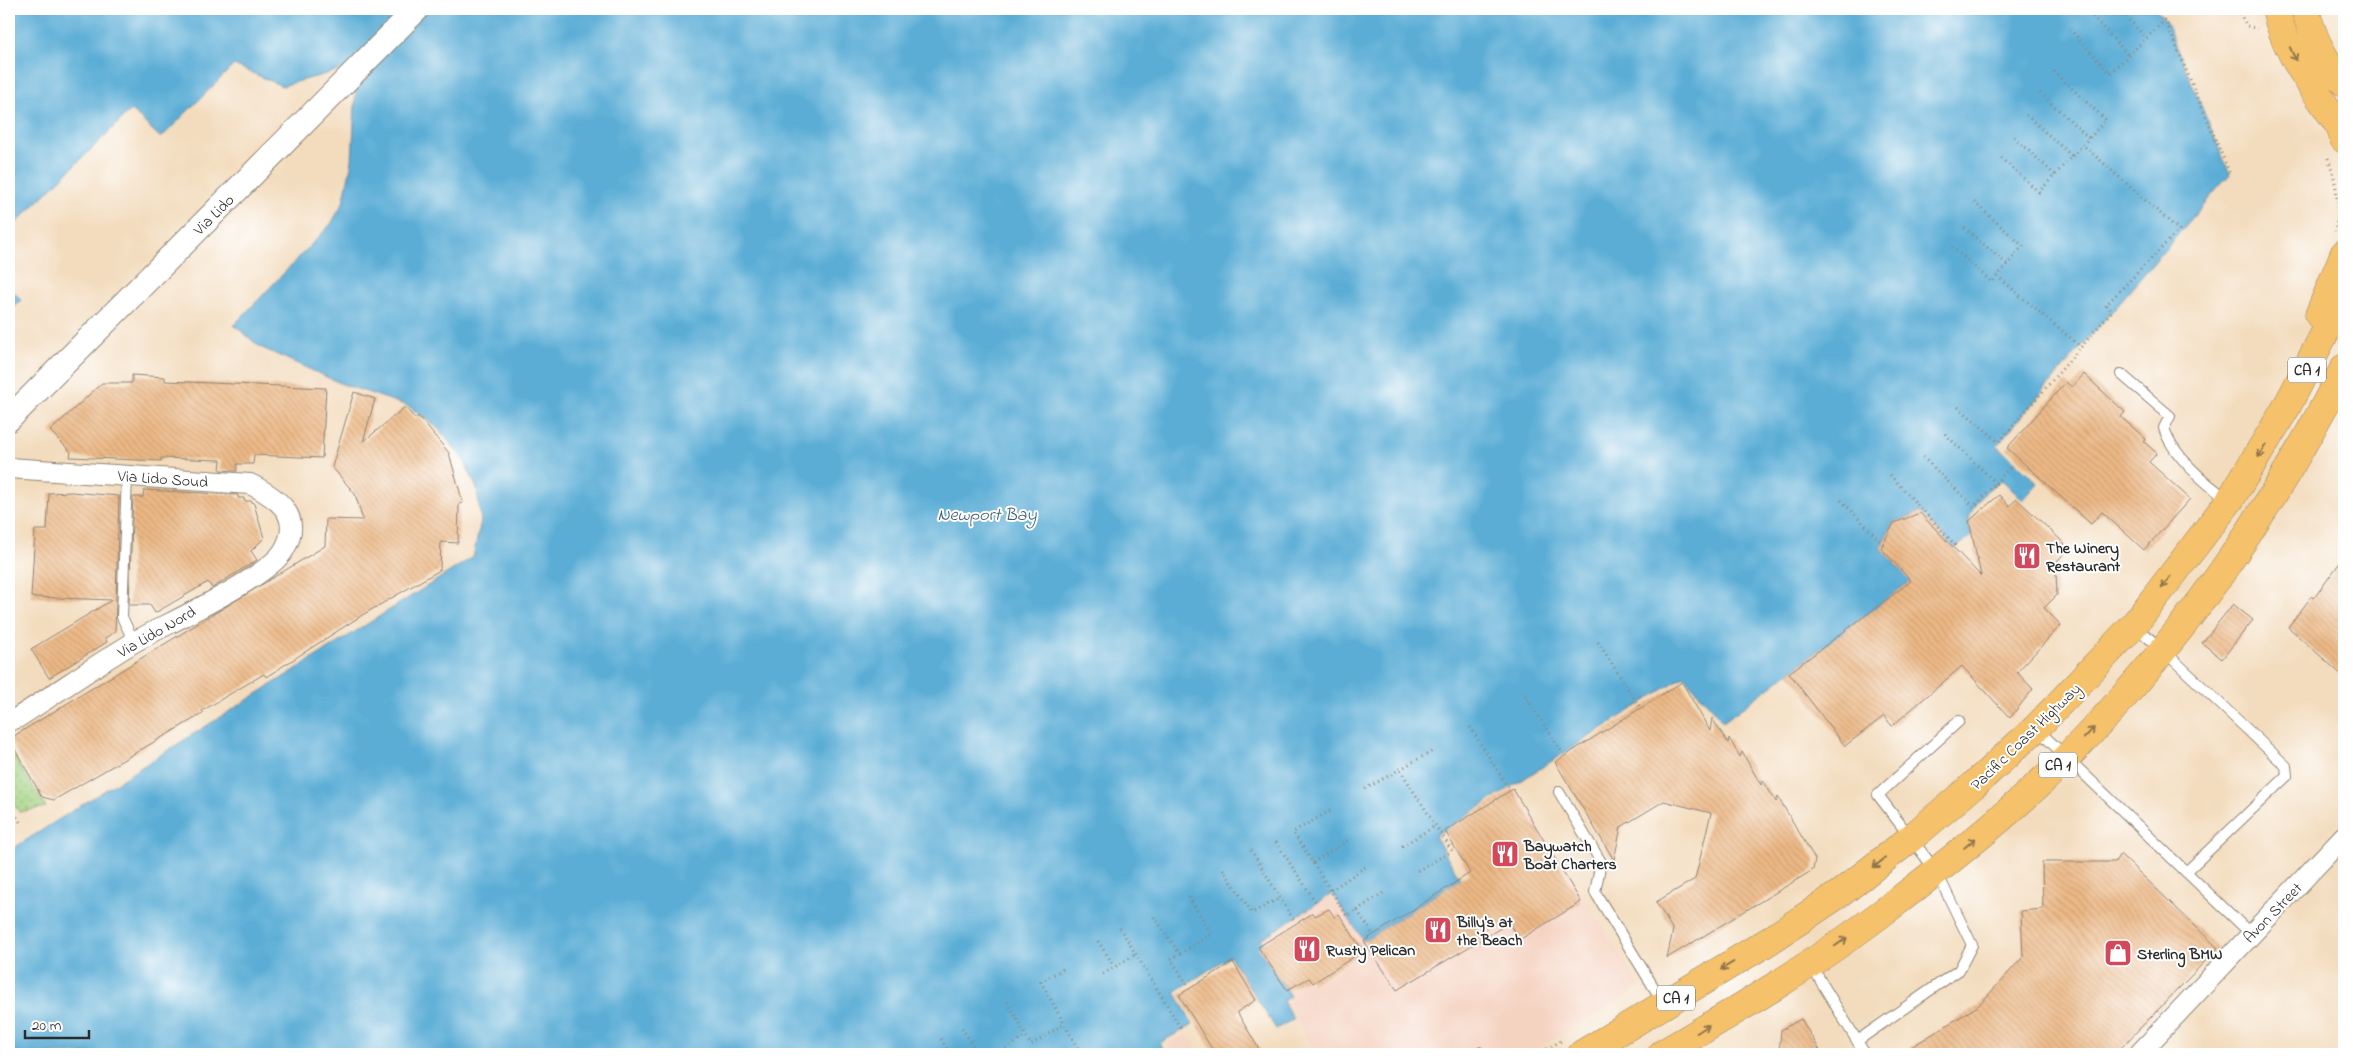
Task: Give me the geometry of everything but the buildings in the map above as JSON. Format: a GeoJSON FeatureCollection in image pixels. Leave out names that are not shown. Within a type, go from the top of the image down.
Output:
{"type":"FeatureCollection","features":[{"type":"Feature","properties":{"kind":"highway"},"geometry":{"type":"LineString","coordinates":[[2305,9],[2322,54],[2332,70],[2344,82]]}},
{"type":"Feature","properties":{"kind":"highway"},"geometry":{"type":"LineString","coordinates":[[2268,20],[2277,19],[2294,58],[2340,128],[2344,139]]}},
{"type":"Feature","properties":{"kind":"highway"},"geometry":{"type":"LineString","coordinates":[[2286,408],[2298,362],[2339,245]]}},
{"type":"Feature","properties":{"kind":"highway","name":"Pacific Coast Highway"},"geometry":{"type":"LineString","coordinates":[[1572,1047],[1664,1005],[1769,941],[1842,892],[1911,838],[1975,784],[2036,728],[2133,626],[2230,500],[2286,408],[2344,296]]}},
{"type":"Feature","properties":{"kind":"highway","name":"CA 1"},"geometry":{"type":"LineString","coordinates":[[1662,1054],[1810,964],[1880,914],[1936,871],[2002,816],[2067,757],[2128,690],[2162,649],[2226,564],[2269,501],[2326,405],[2344,368]]}},
{"type":"Feature","properties":{"kind":"street","name":"Via Lido"},"geometry":{"type":"LineString","coordinates":[[9,419],[417,9]]}},
{"type":"Feature","properties":{"kind":"street","name":"Via Lido Soud"},"geometry":{"type":"LineString","coordinates":[[9,468],[250,484],[269,493],[287,509],[292,530]]}},
{"type":"Feature","properties":{"kind":"street","name":"Via Lido Nord"},"geometry":{"type":"LineString","coordinates":[[9,722],[134,642],[252,578],[271,564],[284,550],[292,530]]}},
{"type":"Feature","properties":{"kind":"street","name":"Avon Street"},"geometry":{"type":"LineString","coordinates":[[2139,1054],[2344,836]]}},
{"type":"Feature","properties":{"kind":"lane"},"geometry":{"type":"LineString","coordinates":[[2121,374],[2170,416],[2164,428],[2168,441],[2209,486],[2230,500]]}},
{"type":"Feature","properties":{"kind":"lane"},"geometry":{"type":"LineString","coordinates":[[127,475],[122,617],[134,642]]}},
{"type":"Feature","properties":{"kind":"lane"},"geometry":{"type":"LineString","coordinates":[[2133,626],[2162,649],[2286,766],[2287,776],[2186,872]]}},
{"type":"Feature","properties":{"kind":"lane"},"geometry":{"type":"LineString","coordinates":[[1857,1042],[1960,970],[1972,945],[1936,871],[1878,795],[1959,721]]}},
{"type":"Feature","properties":{"kind":"lane"},"geometry":{"type":"LineString","coordinates":[[2036,728],[2251,934]]}},
{"type":"Feature","properties":{"kind":"lane"},"geometry":{"type":"LineString","coordinates":[[1559,792],[1601,862],[1595,892],[1664,1005]]}},
{"type":"Feature","properties":{"kind":"lane"},"geometry":{"type":"LineString","coordinates":[[1810,964],[1865,1054]]}},
{"type":"Feature","properties":{"kind":"path"},"geometry":{"type":"LineString","coordinates":[[2086,9],[2128,56]]}},
{"type":"Feature","properties":{"kind":"path"},"geometry":{"type":"LineString","coordinates":[[2119,9],[2146,38]]}},
{"type":"Feature","properties":{"kind":"path"},"geometry":{"type":"LineString","coordinates":[[2238,9],[2247,26],[2268,20]]}},
{"type":"Feature","properties":{"kind":"path"},"geometry":{"type":"LineString","coordinates":[[2070,29],[2110,73],[2165,20],[2230,174]]}},
{"type":"Feature","properties":{"kind":"path"},"geometry":{"type":"LineString","coordinates":[[2001,158],[2040,192],[2106,120],[2052,70]]}},
{"type":"Feature","properties":{"kind":"path"},"geometry":{"type":"LineString","coordinates":[[2040,93],[2089,138]]}},
{"type":"Feature","properties":{"kind":"path"},"geometry":{"type":"LineString","coordinates":[[2026,115],[2072,156]]}},
{"type":"Feature","properties":{"kind":"path"},"geometry":{"type":"LineString","coordinates":[[2014,137],[2055,175]]}},
{"type":"Feature","properties":{"kind":"path"},"geometry":{"type":"LineString","coordinates":[[1958,407],[2000,442],[2112,311],[2106,305],[2179,230],[2083,145]]}},
{"type":"Feature","properties":{"kind":"path"},"geometry":{"type":"LineString","coordinates":[[2337,186],[2339,245]]}},
{"type":"Feature","properties":{"kind":"path"},"geometry":{"type":"LineString","coordinates":[[1952,247],[1992,282],[2023,246],[1974,202]]}},
{"type":"Feature","properties":{"kind":"path"},"geometry":{"type":"LineString","coordinates":[[1964,228],[2007,264]]}},
{"type":"Feature","properties":{"kind":"path"},"geometry":{"type":"LineString","coordinates":[[1997,276],[2081,347]]}},
{"type":"Feature","properties":{"kind":"path"},"geometry":{"type":"LineString","coordinates":[[1945,434],[1996,483]]}},
{"type":"Feature","properties":{"kind":"path"},"geometry":{"type":"LineString","coordinates":[[1923,457],[1974,507],[2010,467]]}},
{"type":"Feature","properties":{"kind":"path"},"geometry":{"type":"LineString","coordinates":[[1890,475],[1957,547]]}},
{"type":"Feature","properties":{"kind":"path"},"geometry":{"type":"LineString","coordinates":[[1841,500],[1883,544]]}},
{"type":"Feature","properties":{"kind":"path"},"geometry":{"type":"LineString","coordinates":[[1598,642],[1639,706]]}},
{"type":"Feature","properties":{"kind":"path"},"geometry":{"type":"LineString","coordinates":[[1522,691],[1563,754]]}},
{"type":"Feature","properties":{"kind":"path"},"geometry":{"type":"LineString","coordinates":[[1470,727],[1509,789]]}},
{"type":"Feature","properties":{"kind":"path"},"geometry":{"type":"LineString","coordinates":[[1365,789],[1434,750]]}},
{"type":"Feature","properties":{"kind":"path"},"geometry":{"type":"LineString","coordinates":[[1400,770],[1452,851],[1415,872]]}},
{"type":"Feature","properties":{"kind":"path"},"geometry":{"type":"LineString","coordinates":[[9,804],[22,825]]}},
{"type":"Feature","properties":{"kind":"path"},"geometry":{"type":"LineString","coordinates":[[1330,811],[1293,832],[1347,916],[1383,893]]}},
{"type":"Feature","properties":{"kind":"path"},"geometry":{"type":"LineString","coordinates":[[1402,846],[1435,826]]}},
{"type":"Feature","properties":{"kind":"path"},"geometry":{"type":"LineString","coordinates":[[1313,863],[1348,840]]}},
{"type":"Feature","properties":{"kind":"path"},"geometry":{"type":"LineString","coordinates":[[1276,842],[1317,904]]}},
{"type":"Feature","properties":{"kind":"path"},"geometry":{"type":"LineString","coordinates":[[1251,850],[1293,919]]}},
{"type":"Feature","properties":{"kind":"path"},"geometry":{"type":"LineString","coordinates":[[1331,890],[1366,866]]}},
{"type":"Feature","properties":{"kind":"path"},"geometry":{"type":"LineString","coordinates":[[1223,870],[1252,913],[1280,898]]}},
{"type":"Feature","properties":{"kind":"path"},"geometry":{"type":"LineString","coordinates":[[1187,984],[1171,959],[1212,934],[1188,896]]}},
{"type":"Feature","properties":{"kind":"path"},"geometry":{"type":"LineString","coordinates":[[1357,910],[1373,935]]}},
{"type":"Feature","properties":{"kind":"path"},"geometry":{"type":"LineString","coordinates":[[1154,917],[1180,954]]}},
{"type":"Feature","properties":{"kind":"path"},"geometry":{"type":"LineString","coordinates":[[1120,928],[1182,1030]]}},
{"type":"Feature","properties":{"kind":"path"},"geometry":{"type":"LineString","coordinates":[[1098,941],[1114,966]]}},
{"type":"Feature","properties":{"kind":"path"},"geometry":{"type":"LineString","coordinates":[[1103,974],[1136,954]]}},
{"type":"Feature","properties":{"kind":"path"},"geometry":{"type":"LineString","coordinates":[[1063,969],[1041,982],[1081,1054]]}},
{"type":"Feature","properties":{"kind":"path"},"geometry":{"type":"LineString","coordinates":[[1007,1002],[1031,1045],[1064,1024]]}},
{"type":"Feature","properties":{"kind":"path"},"geometry":{"type":"LineString","coordinates":[[962,1028],[978,1054]]}},
{"type":"Feature","properties":{"kind":"path"},"geometry":{"type":"LineString","coordinates":[[996,1054],[1026,1036]]}},
{"type":"Feature","properties":{"kind":"path"},"geometry":{"type":"LineString","coordinates":[[941,1039],[950,1054]]}},
{"type":"Feature","properties":{"kind":"path"},"geometry":{"type":"LineString","coordinates":[[1538,1054],[1572,1047]]}},
{"type":"Feature","properties":{"kind":"shaded area"},"geometry":{"type":"Polygon","coordinates":[[[1514,788],[1641,987],[1528,1054],[1316,1054],[1284,1001],[1291,996],[1261,951],[1265,947],[1262,940],[1332,895],[1364,941],[1468,875],[1444,831],[1514,788]]]}},
{"type":"Feature","properties":{"kind":"shaded area"},"geometry":{"type":"Polygon","coordinates":[[[1186,1033],[1199,1054],[1173,1054],[1167,1044],[1186,1033]]]}},
{"type":"Feature","properties":{"kind":"green space"},"geometry":{"type":"Polygon","coordinates":[[[9,750],[46,807],[19,812],[9,796],[9,750]]]}},
{"type":"Feature","properties":{"kind":"water","name":"Newport Bay"},"geometry":{"type":"Polygon","coordinates":[[[9,9],[2156,9],[2165,20],[2230,174],[1997,445],[2038,483],[2023,500],[2003,481],[1992,487],[1977,502],[1970,514],[1969,524],[1972,536],[1947,554],[1945,552],[1949,543],[1920,512],[1893,523],[1880,548],[1911,581],[1723,722],[1684,676],[1435,836],[1460,879],[1364,941],[1332,894],[1261,939],[1265,947],[1261,951],[1290,996],[1283,1001],[1293,1019],[1276,1029],[1230,956],[1175,992],[1193,1024],[1160,1043],[1166,1054],[1081,1054],[1078,1049],[1069,1054],[9,1054],[9,851],[473,557],[481,521],[477,489],[464,460],[436,426],[408,406],[342,384],[260,347],[234,325],[331,224],[343,203],[352,161],[356,85],[348,68],[282,86],[234,65],[161,138],[131,110],[9,230],[9,9]]]}},
{"type":"Feature","properties":{"kind":"water"},"geometry":{"type":"Polygon","coordinates":[[[9,288],[22,300],[9,313],[9,288]]]}},
{"type":"Feature","properties":{"kind":"place","name":"The Winery Restaurant"},"geometry":{"type":"Point","coordinates":[2027,556]}},
{"type":"Feature","properties":{"kind":"place","name":"Baywatch Boat Charters"},"geometry":{"type":"Point","coordinates":[1505,854]}},
{"type":"Feature","properties":{"kind":"place","name":"Billy's at the Beach"},"geometry":{"type":"Point","coordinates":[1438,930]}},
{"type":"Feature","properties":{"kind":"place","name":"Rusty Pelican"},"geometry":{"type":"Point","coordinates":[1307,949]}},
{"type":"Feature","properties":{"kind":"place","name":"Sterling BMW"},"geometry":{"type":"Point","coordinates":[2118,953]}}]}
